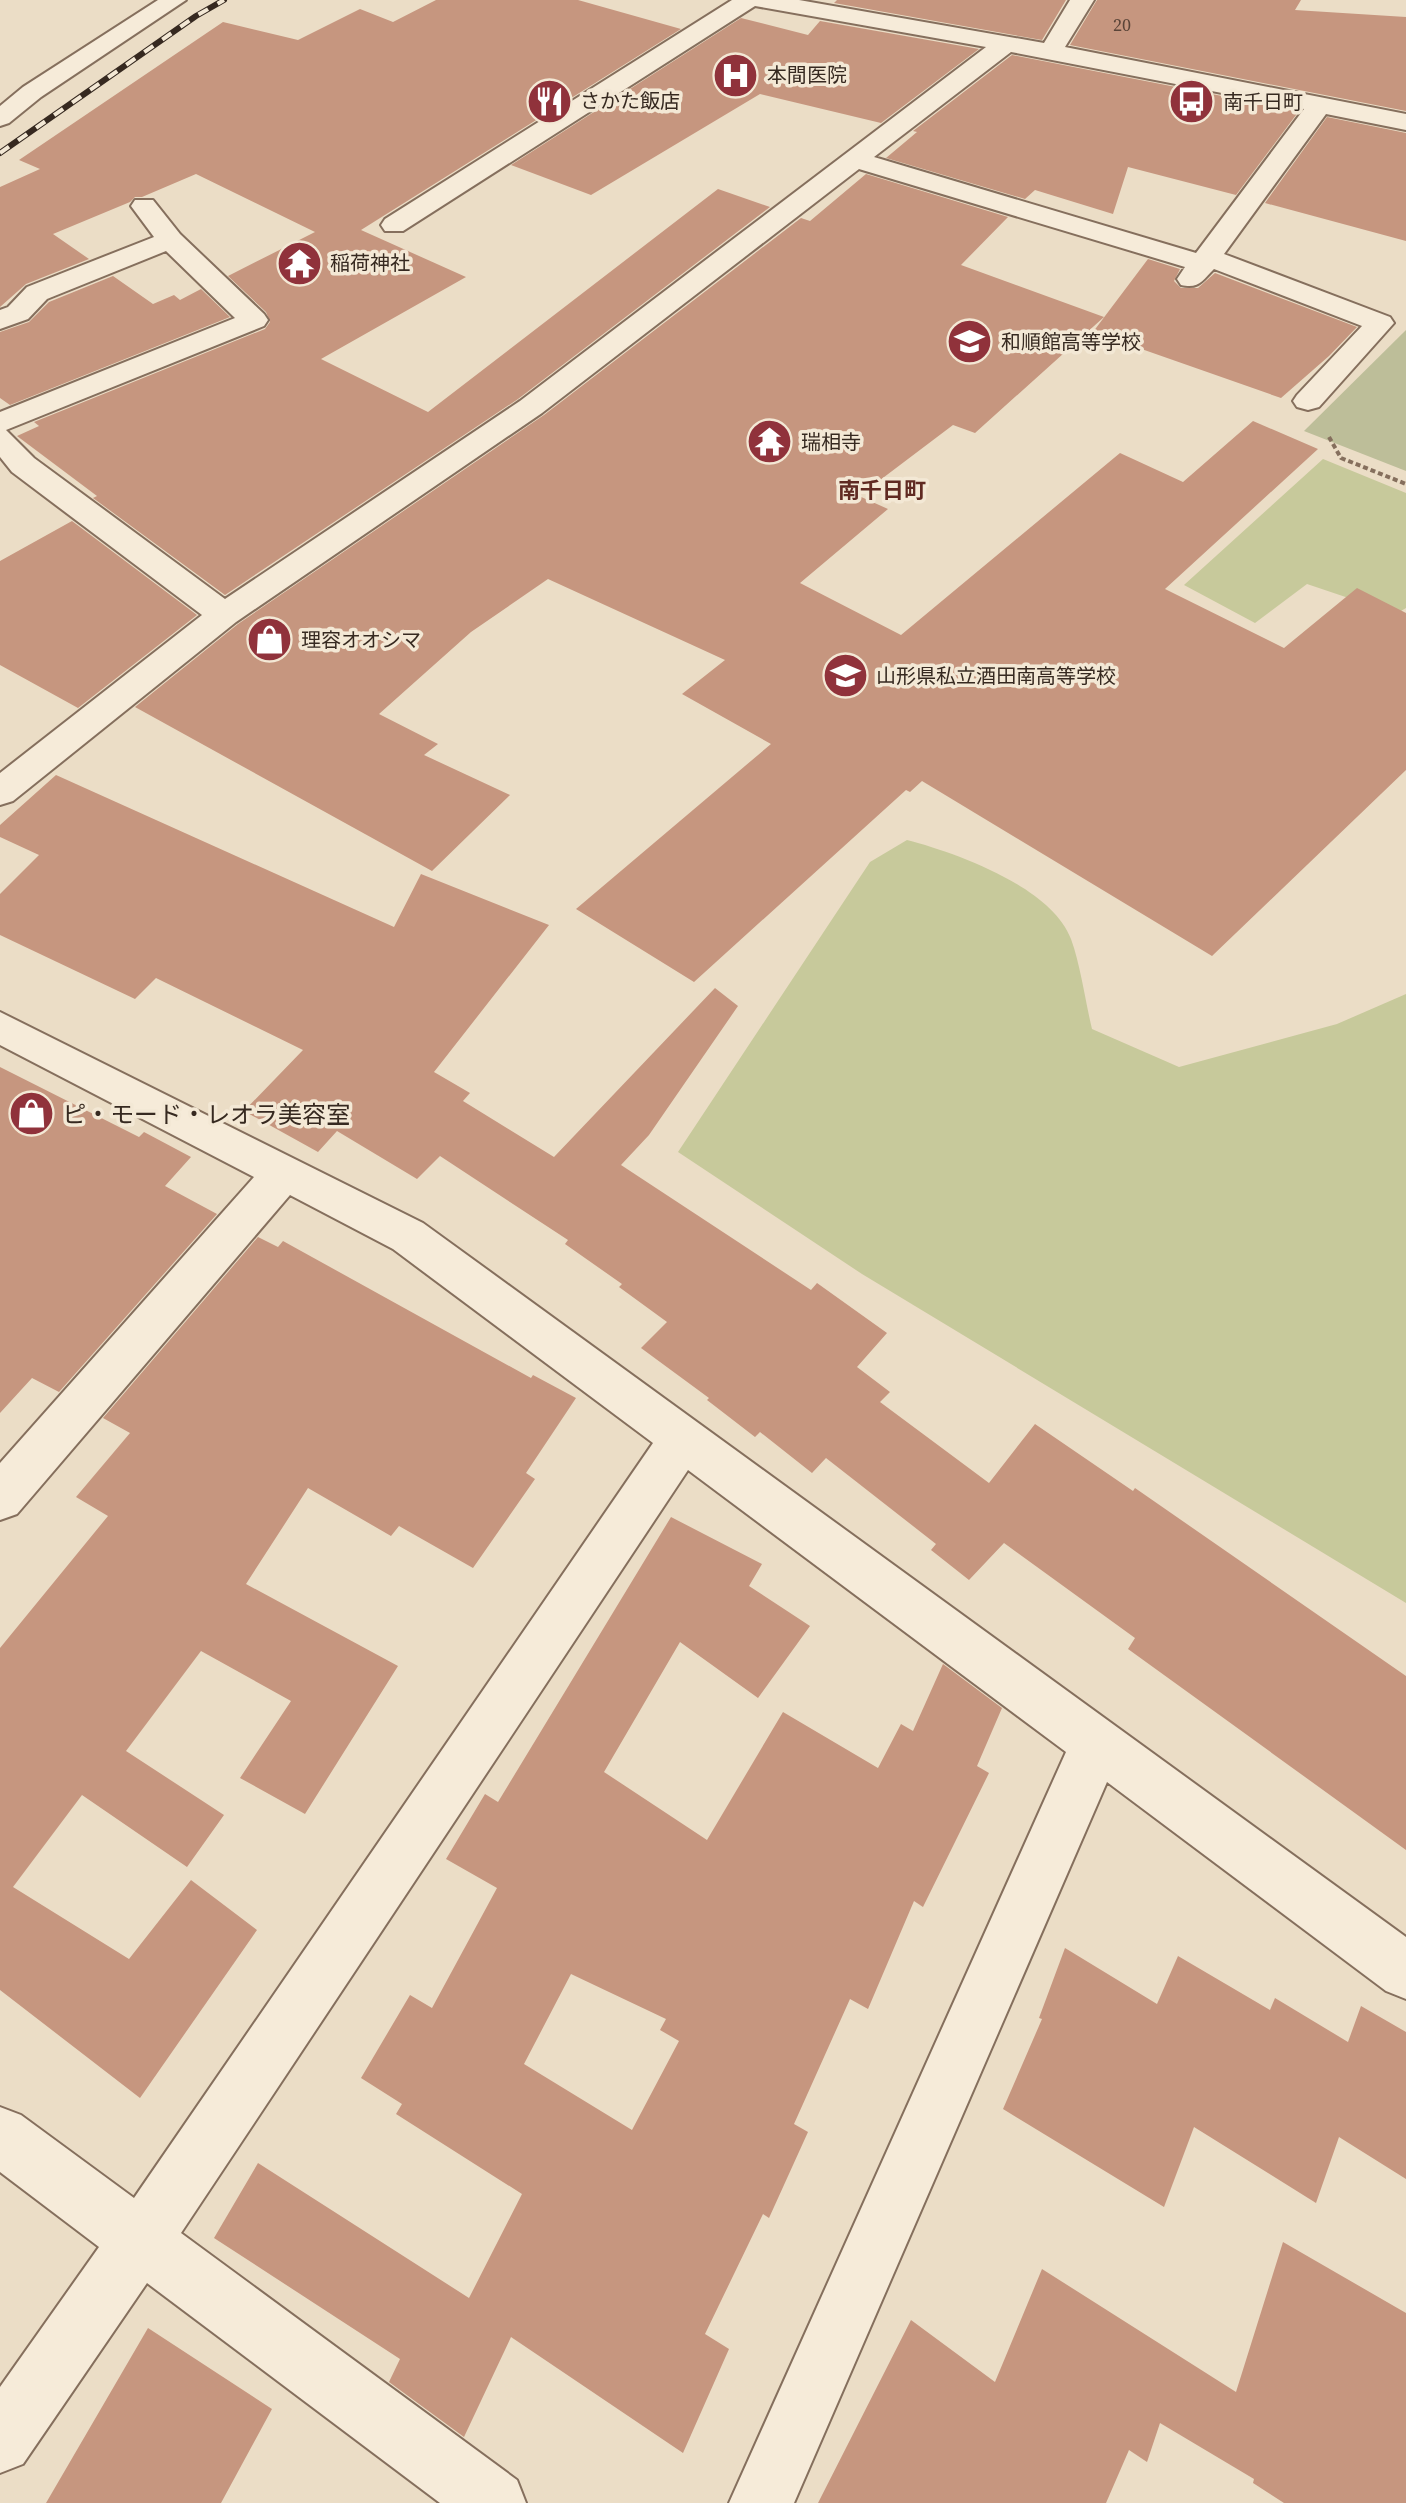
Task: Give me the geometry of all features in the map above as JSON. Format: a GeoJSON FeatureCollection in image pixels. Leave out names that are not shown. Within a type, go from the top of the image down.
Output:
{"type":"FeatureCollection","features":[{"type":"Feature","properties":{"kind":"street"},"geometry":{"type":"LineString","coordinates":[[0,118],[32,92],[174,0]]}},
{"type":"Feature","properties":{"kind":"street"},"geometry":{"type":"LineString","coordinates":[[394,225],[748,0]]}},
{"type":"Feature","properties":{"kind":"street"},"geometry":{"type":"LineString","coordinates":[[760,0],[1051,51],[1406,122]]}},
{"type":"Feature","properties":{"kind":"street"},"geometry":{"type":"LineString","coordinates":[[1051,51],[1082,0]]}},
{"type":"Feature","properties":{"kind":"street"},"geometry":{"type":"LineString","coordinates":[[0,792],[224,615],[531,407],[1007,43]]}},
{"type":"Feature","properties":{"kind":"street"},"geometry":{"type":"LineString","coordinates":[[0,83],[32,92]]}},
{"type":"Feature","properties":{"kind":"street"},"geometry":{"type":"LineString","coordinates":[[1201,267],[1320,105]]}},
{"type":"Feature","properties":{"kind":"street"},"geometry":{"type":"LineString","coordinates":[[854,159],[1380,323],[1308,401]]}},
{"type":"Feature","properties":{"kind":"street"},"geometry":{"type":"LineString","coordinates":[[0,423],[254,320],[170,240],[144,206]]}},
{"type":"Feature","properties":{"kind":"street"},"geometry":{"type":"LineString","coordinates":[[0,320],[18,313],[37,293],[170,240]]}},
{"type":"Feature","properties":{"kind":"street"},"geometry":{"type":"LineString","coordinates":[[0,438],[12,471],[224,615]]}},
{"type":"Feature","properties":{"kind":"street"},"geometry":{"type":"LineString","coordinates":[[0,1027],[408,1236],[1406,1971]]}},
{"type":"Feature","properties":{"kind":"street"},"geometry":{"type":"LineString","coordinates":[[0,1498],[284,1172]]}},
{"type":"Feature","properties":{"kind":"street"},"geometry":{"type":"LineString","coordinates":[[0,2441],[141,2240],[683,1438]]}},
{"type":"Feature","properties":{"kind":"street"},"geometry":{"type":"LineString","coordinates":[[761,2503],[1097,1743]]}},
{"type":"Feature","properties":{"kind":"street"},"geometry":{"type":"LineString","coordinates":[[0,2136],[494,2503]]}},
{"type":"Feature","properties":{"kind":"path"},"geometry":{"type":"LineString","coordinates":[[1308,401],[1341,458],[1406,484]]}},
{"type":"Feature","properties":{"kind":"green space"},"geometry":{"type":"Polygon","coordinates":[[[1406,330],[1406,471],[1304,431],[1406,330]]]}},
{"type":"Feature","properties":{"kind":"green space"},"geometry":{"type":"Polygon","coordinates":[[[1323,459],[1406,493],[1406,608],[1396,614],[1307,584],[1255,623],[1184,585],[1323,459]]]}},
{"type":"Feature","properties":{"kind":"green space"},"geometry":{"type":"Polygon","coordinates":[[[907,840],[976,863],[1024,888],[1044,903],[1060,920],[1071,939],[1092,1029],[1179,1067],[1337,1024],[1406,994],[1406,1603],[862,1274],[678,1152],[870,862],[907,840]]]}},
{"type":"Feature","properties":{"kind":"building"},"geometry":{"type":"Polygon","coordinates":[[[436,0],[578,0],[681,29],[361,230],[466,277],[321,359],[428,412],[718,189],[770,207],[518,399],[225,595],[93,498],[97,496],[17,436],[39,426],[34,422],[265,329],[270,322],[266,312],[228,276],[315,232],[196,174],[53,234],[89,259],[26,284],[0,307],[0,187],[40,169],[19,160],[223,22],[298,40],[360,9],[393,22],[436,0]]]}},
{"type":"Feature","properties":{"kind":"building"},"geometry":{"type":"Polygon","coordinates":[[[837,0],[1066,0],[1042,40],[834,3],[837,0]]]}},
{"type":"Feature","properties":{"kind":"building"},"geometry":{"type":"Polygon","coordinates":[[[1097,0],[1301,0],[1295,10],[1406,17],[1406,111],[1070,45],[1097,0]]]}},
{"type":"Feature","properties":{"kind":"building"},"geometry":{"type":"Polygon","coordinates":[[[741,18],[808,35],[820,21],[979,49],[881,123],[760,94],[591,195],[511,165],[741,18]]]}},
{"type":"Feature","properties":{"kind":"building"},"geometry":{"type":"Polygon","coordinates":[[[1012,55],[1299,111],[1236,195],[1128,167],[1113,214],[1035,190],[1025,199],[886,158],[917,132],[913,131],[1012,55]]]}},
{"type":"Feature","properties":{"kind":"building"},"geometry":{"type":"Polygon","coordinates":[[[1327,117],[1406,133],[1406,241],[1265,203],[1327,117]]]}},
{"type":"Feature","properties":{"kind":"building"},"geometry":{"type":"Polygon","coordinates":[[[866,174],[1008,217],[961,265],[1104,317],[975,433],[953,425],[859,496],[888,509],[800,583],[901,635],[1120,453],[1183,482],[1253,421],[1318,449],[1165,589],[1284,648],[1357,588],[1406,613],[1406,770],[1212,956],[922,781],[910,792],[906,790],[694,982],[576,909],[771,744],[682,694],[725,660],[548,579],[471,632],[379,714],[438,744],[424,755],[510,795],[432,871],[135,707],[238,624],[544,415],[801,218],[810,221],[866,174]]]}},
{"type":"Feature","properties":{"kind":"building"},"geometry":{"type":"Polygon","coordinates":[[[1148,259],[1180,269],[1174,281],[1181,288],[1198,288],[1215,273],[1357,327],[1281,398],[1093,332],[1148,259]]]}},
{"type":"Feature","properties":{"kind":"building"},"geometry":{"type":"Polygon","coordinates":[[[113,276],[153,304],[174,295],[180,300],[201,289],[230,317],[10,405],[0,398],[0,332],[29,322],[49,302],[113,276]]]}},
{"type":"Feature","properties":{"kind":"building"},"geometry":{"type":"Polygon","coordinates":[[[72,521],[197,615],[78,708],[0,665],[0,561],[72,521]]]}},
{"type":"Feature","properties":{"kind":"building"},"geometry":{"type":"Polygon","coordinates":[[[56,775],[394,927],[421,874],[549,925],[434,1072],[470,1093],[463,1101],[554,1157],[715,988],[738,1006],[649,1135],[621,1165],[811,1290],[817,1283],[887,1333],[857,1367],[890,1392],[880,1402],[989,1483],[1035,1424],[1133,1491],[1135,1488],[1406,1676],[1406,1850],[1128,1649],[1135,1638],[1004,1543],[969,1580],[931,1550],[936,1544],[826,1458],[812,1473],[760,1432],[755,1437],[707,1400],[709,1398],[641,1348],[667,1322],[619,1287],[622,1284],[565,1244],[568,1240],[440,1156],[417,1179],[337,1131],[318,1152],[244,1111],[303,1050],[156,978],[135,999],[0,935],[0,894],[39,855],[0,837],[0,825],[56,775]]]}},
{"type":"Feature","properties":{"kind":"building"},"geometry":{"type":"Polygon","coordinates":[[[0,1067],[139,1137],[144,1132],[191,1157],[165,1186],[217,1214],[59,1392],[32,1378],[0,1413],[0,1067]]]}},
{"type":"Feature","properties":{"kind":"building"},"geometry":{"type":"Polygon","coordinates":[[[258,1237],[278,1247],[283,1241],[531,1378],[533,1375],[576,1398],[526,1473],[535,1479],[473,1568],[399,1526],[391,1536],[308,1488],[246,1584],[398,1666],[305,1814],[240,1778],[291,1701],[201,1651],[126,1751],[224,1815],[187,1867],[82,1795],[13,1887],[129,1959],[191,1880],[257,1930],[140,2098],[0,1990],[0,1648],[108,1516],[76,1497],[130,1433],[103,1418],[258,1237]]]}},
{"type":"Feature","properties":{"kind":"building"},"geometry":{"type":"Polygon","coordinates":[[[671,1517],[762,1564],[749,1586],[810,1626],[758,1698],[680,1642],[604,1772],[707,1840],[783,1712],[878,1768],[901,1724],[913,1731],[943,1664],[1002,1708],[977,1766],[989,1773],[923,1907],[914,1901],[868,2009],[850,1999],[794,2124],[808,2132],[769,2218],[763,2214],[705,2334],[729,2349],[683,2453],[511,2337],[464,2437],[389,2382],[400,2359],[214,2238],[258,2163],[469,2298],[522,2194],[396,2114],[402,2104],[361,2078],[410,1995],[432,2008],[497,1888],[446,1859],[485,1794],[498,1802],[671,1517]],[[571,1974],[524,2064],[632,2130],[679,2041],[660,2030],[666,2019],[571,1974]]]}},
{"type":"Feature","properties":{"kind":"building"},"geometry":{"type":"Polygon","coordinates":[[[1065,1948],[1157,2004],[1178,1956],[1270,2010],[1275,1998],[1348,2042],[1361,2006],[1406,2032],[1406,2179],[1339,2137],[1316,2203],[1194,2127],[1164,2207],[1003,2109],[1042,2019],[1039,2018],[1065,1948]]]}},
{"type":"Feature","properties":{"kind":"building"},"geometry":{"type":"Polygon","coordinates":[[[1283,2242],[1406,2313],[1406,2503],[1284,2503],[1253,2483],[1254,2479],[1160,2423],[1147,2462],[1129,2450],[1106,2503],[818,2503],[911,2320],[995,2382],[1042,2269],[1236,2392],[1283,2242]]]}},
{"type":"Feature","properties":{"kind":"building"},"geometry":{"type":"Polygon","coordinates":[[[148,2328],[272,2409],[221,2503],[46,2503],[148,2328]]]}},
{"type":"Feature","properties":{"kind":"railway"},"geometry":{"type":"LineString","coordinates":[[0,153],[196,16],[224,0]]}},
{"type":"Feature","properties":{"kind":"place","name":"本間医院"},"geometry":{"type":"Point","coordinates":[736,75]}},
{"type":"Feature","properties":{"kind":"place","name":"さかた飯店"},"geometry":{"type":"Point","coordinates":[549,101]}},
{"type":"Feature","properties":{"kind":"place","name":"南千日町"},"geometry":{"type":"Point","coordinates":[1192,102]}},
{"type":"Feature","properties":{"kind":"place","name":"稲荷神社"},"geometry":{"type":"Point","coordinates":[299,263]}},
{"type":"Feature","properties":{"kind":"place","name":"和順館高等学校"},"geometry":{"type":"Point","coordinates":[970,342]}},
{"type":"Feature","properties":{"kind":"place","name":"瑞相寺"},"geometry":{"type":"Point","coordinates":[770,442]}},
{"type":"Feature","properties":{"kind":"place","name":"理容オオシマ"},"geometry":{"type":"Point","coordinates":[270,640]}},
{"type":"Feature","properties":{"kind":"place","name":"山形県私立酒田南高等学校"},"geometry":{"type":"Point","coordinates":[845,676]}},
{"type":"Feature","properties":{"kind":"place","name":"ピ・モード・レオラ美容室"},"geometry":{"type":"Point","coordinates":[31,1114]}},
{"type":"Feature","properties":{"kind":"district","name":"南千日町"},"geometry":{"type":"Point","coordinates":[882,490]}}]}
